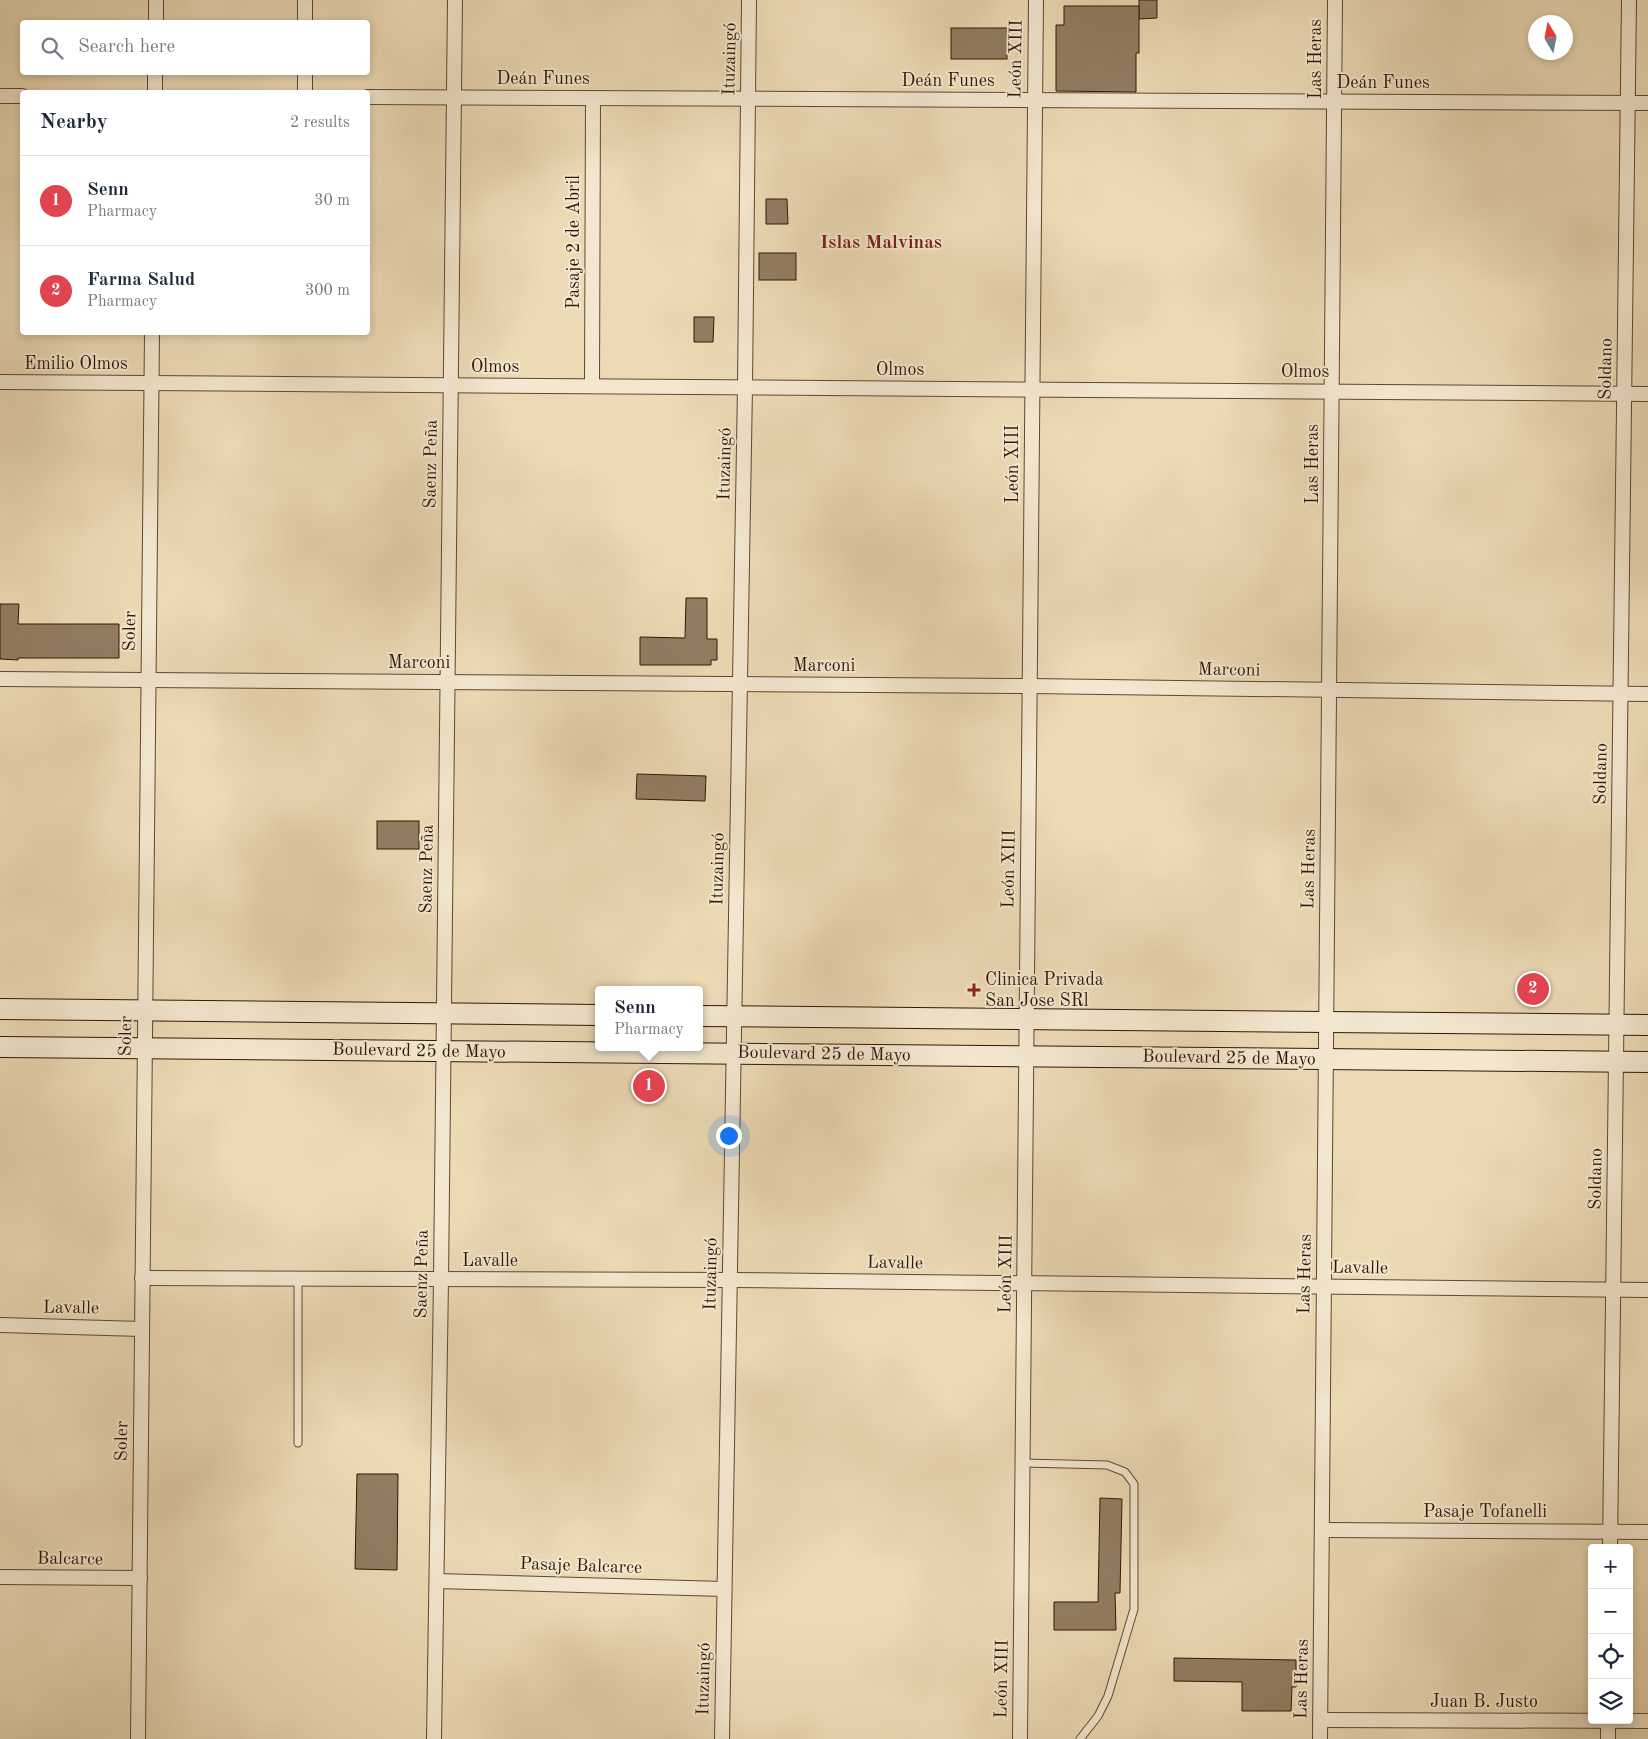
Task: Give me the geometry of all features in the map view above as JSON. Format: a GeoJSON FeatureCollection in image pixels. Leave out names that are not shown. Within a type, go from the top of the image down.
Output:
{"type":"FeatureCollection","features":[{"type":"Feature","properties":{"kind":"street"},"geometry":{"type":"LineString","coordinates":[[156,0],[156,20]]}},
{"type":"Feature","properties":{"kind":"street"},"geometry":{"type":"LineString","coordinates":[[305,0],[305,20]]}},
{"type":"Feature","properties":{"kind":"street","name":"Saenz Peña"},"geometry":{"type":"LineString","coordinates":[[434,1739],[444,1051],[454,0]]}},
{"type":"Feature","properties":{"kind":"street","name":"Ituzaingó"},"geometry":{"type":"LineString","coordinates":[[722,1739],[745,387],[749,0]]}},
{"type":"Feature","properties":{"kind":"street","name":"León XIII"},"geometry":{"type":"LineString","coordinates":[[1020,1739],[1036,0]]}},
{"type":"Feature","properties":{"kind":"street","name":"Las Heras"},"geometry":{"type":"LineString","coordinates":[[1320,1739],[1335,0]]}},
{"type":"Feature","properties":{"kind":"street","name":"Soldano"},"geometry":{"type":"LineString","coordinates":[[1610,1544],[1629,0]]}},
{"type":"Feature","properties":{"kind":"street"},"geometry":{"type":"LineString","coordinates":[[155,75],[155,90]]}},
{"type":"Feature","properties":{"kind":"street"},"geometry":{"type":"LineString","coordinates":[[305,75],[305,90]]}},
{"type":"Feature","properties":{"kind":"street"},"geometry":{"type":"LineString","coordinates":[[0,96],[20,96]]}},
{"type":"Feature","properties":{"kind":"street","name":"Deán Funes"},"geometry":{"type":"LineString","coordinates":[[370,97],[1648,103]]}},
{"type":"Feature","properties":{"kind":"street","name":"Pasaje 2 de Abril"},"geometry":{"type":"LineString","coordinates":[[592,98],[592,386]]}},
{"type":"Feature","properties":{"kind":"street","name":"Soler"},"geometry":{"type":"LineString","coordinates":[[138,1739],[152,335]]}},
{"type":"Feature","properties":{"kind":"street","name":"Emilio Olmos"},"geometry":{"type":"LineString","coordinates":[[0,382],[151,383]]}},
{"type":"Feature","properties":{"kind":"street","name":"Olmos"},"geometry":{"type":"LineString","coordinates":[[151,383],[1648,394]]}},
{"type":"Feature","properties":{"kind":"street","name":"Marconi"},"geometry":{"type":"LineString","coordinates":[[0,679],[1030,686],[1648,694]]}},
{"type":"Feature","properties":{"kind":"street","name":"Boulevard 25 de Mayo"},"geometry":{"type":"LineString","coordinates":[[0,1009],[595,1015]]}},
{"type":"Feature","properties":{"kind":"street","name":"Boulevard 25 de Mayo"},"geometry":{"type":"LineString","coordinates":[[703,1016],[1648,1025]]}},
{"type":"Feature","properties":{"kind":"street","name":"Boulevard 25 de Mayo"},"geometry":{"type":"LineString","coordinates":[[0,1047],[1648,1062]]}},
{"type":"Feature","properties":{"kind":"street","name":"Lavalle"},"geometry":{"type":"LineString","coordinates":[[142,1278],[730,1280],[1648,1290]]}},
{"type":"Feature","properties":{"kind":"street","name":"Lavalle"},"geometry":{"type":"LineString","coordinates":[[0,1325],[142,1329]]}},
{"type":"Feature","properties":{"kind":"street","name":"Pasaje Tofanelli"},"geometry":{"type":"LineString","coordinates":[[1322,1530],[1648,1532]]}},
{"type":"Feature","properties":{"kind":"street","name":"Balcarce"},"geometry":{"type":"LineString","coordinates":[[0,1577],[140,1578]]}},
{"type":"Feature","properties":{"kind":"street","name":"Pasaje Balcarce"},"geometry":{"type":"LineString","coordinates":[[437,1581],[724,1589]]}},
{"type":"Feature","properties":{"kind":"street","name":"Juan B. Justo"},"geometry":{"type":"LineString","coordinates":[[1320,1720],[1588,1721]]}},
{"type":"Feature","properties":{"kind":"street","name":"Juan B. Justo"},"geometry":{"type":"LineString","coordinates":[[1633,1721],[1648,1721]]}},
{"type":"Feature","properties":{"kind":"street"},"geometry":{"type":"LineString","coordinates":[[1608,1724],[1608,1739]]}},
{"type":"Feature","properties":{"kind":"lane"},"geometry":{"type":"LineString","coordinates":[[298,1279],[298,1443]]}},
{"type":"Feature","properties":{"kind":"lane"},"geometry":{"type":"LineString","coordinates":[[1023,1463],[1107,1465],[1125,1472],[1134,1484],[1134,1609],[1108,1696],[1098,1716],[1080,1739]]}},
{"type":"Feature","properties":{"kind":"building"},"geometry":{"type":"Polygon","coordinates":[[[1139,0],[1157,0],[1157,18],[1139,19],[1139,0]]]}},
{"type":"Feature","properties":{"kind":"building"},"geometry":{"type":"Polygon","coordinates":[[[1064,6],[1139,6],[1139,53],[1136,53],[1136,92],[1056,91],[1056,25],[1064,25],[1064,6]]]}},
{"type":"Feature","properties":{"kind":"building"},"geometry":{"type":"Polygon","coordinates":[[[951,28],[1007,28],[1007,59],[951,59],[951,28]]]}},
{"type":"Feature","properties":{"kind":"building"},"geometry":{"type":"Polygon","coordinates":[[[766,199],[787,199],[788,224],[766,224],[766,199]]]}},
{"type":"Feature","properties":{"kind":"building"},"geometry":{"type":"Polygon","coordinates":[[[759,253],[796,253],[796,280],[759,280],[759,253]]]}},
{"type":"Feature","properties":{"kind":"building"},"geometry":{"type":"Polygon","coordinates":[[[694,317],[714,317],[713,342],[694,342],[694,317]]]}},
{"type":"Feature","properties":{"kind":"building"},"geometry":{"type":"Polygon","coordinates":[[[686,598],[707,598],[707,639],[717,639],[717,660],[711,660],[711,665],[640,665],[640,637],[685,638],[686,598]]]}},
{"type":"Feature","properties":{"kind":"building"},"geometry":{"type":"Polygon","coordinates":[[[0,604],[19,604],[18,624],[119,624],[119,658],[0,659],[0,604]]]}},
{"type":"Feature","properties":{"kind":"building"},"geometry":{"type":"Polygon","coordinates":[[[637,774],[706,776],[705,801],[636,799],[637,774]]]}},
{"type":"Feature","properties":{"kind":"building"},"geometry":{"type":"Polygon","coordinates":[[[377,821],[419,821],[419,849],[377,849],[377,821]]]}},
{"type":"Feature","properties":{"kind":"building"},"geometry":{"type":"Polygon","coordinates":[[[357,1474],[398,1474],[397,1570],[355,1569],[357,1474]]]}},
{"type":"Feature","properties":{"kind":"building"},"geometry":{"type":"Polygon","coordinates":[[[1100,1498],[1122,1499],[1120,1593],[1115,1593],[1116,1630],[1054,1630],[1054,1602],[1098,1602],[1100,1498]]]}},
{"type":"Feature","properties":{"kind":"building"},"geometry":{"type":"Polygon","coordinates":[[[1174,1658],[1296,1660],[1296,1687],[1292,1687],[1291,1711],[1242,1711],[1242,1682],[1174,1681],[1174,1658]]]}},
{"type":"Feature","properties":{"kind":"place","name":"Farma Salud"},"geometry":{"type":"Point","coordinates":[1533,989]}},
{"type":"Feature","properties":{"kind":"place","name":"Clinica Privada San Jose SRl"},"geometry":{"type":"Point","coordinates":[974,990]}},
{"type":"Feature","properties":{"kind":"place","name":"Senn"},"geometry":{"type":"Point","coordinates":[649,1086]}},
{"type":"Feature","properties":{"kind":"district","name":"Islas Malvinas"},"geometry":{"type":"Point","coordinates":[881,243]}}]}
